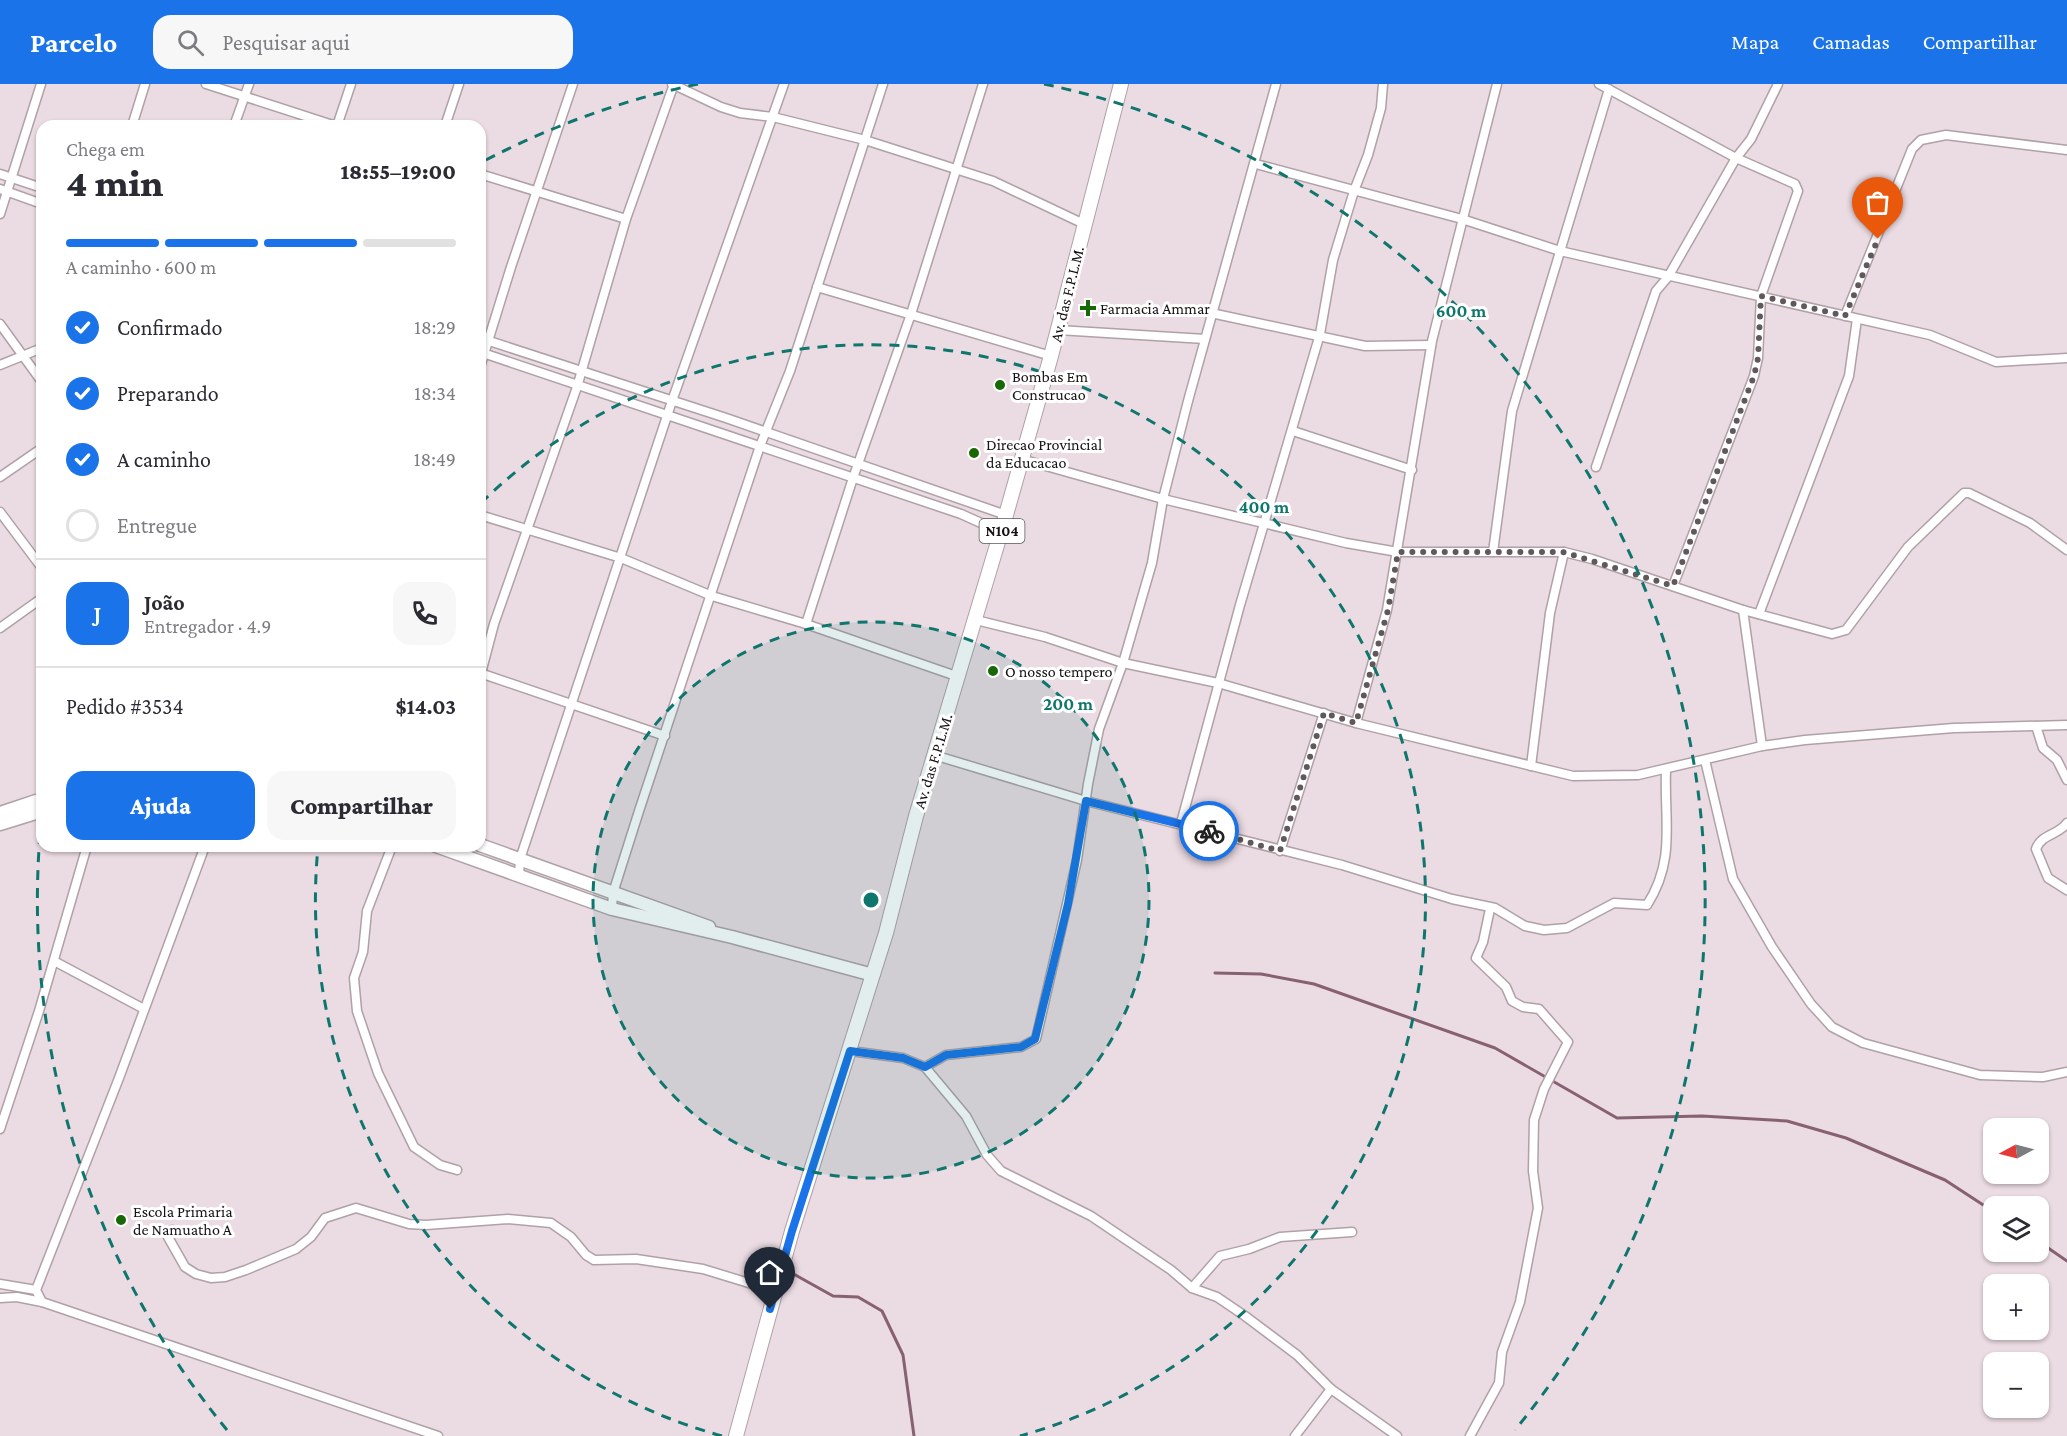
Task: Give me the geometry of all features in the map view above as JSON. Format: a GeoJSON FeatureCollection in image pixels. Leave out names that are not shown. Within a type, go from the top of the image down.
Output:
{"type":"FeatureCollection","features":[{"type":"Feature","properties":{"kind":"main road","name":"Av. das F.P.L.M."},"geometry":{"type":"LineString","coordinates":[[735,1436],[792,1231],[873,975],[934,755],[1006,515],[1058,330],[1121,84]]}},
{"type":"Feature","properties":{"kind":"street"},"geometry":{"type":"LineString","coordinates":[[0,214],[4,190],[12,178],[41,84]]}},
{"type":"Feature","properties":{"kind":"street"},"geometry":{"type":"LineString","coordinates":[[134,120],[145,84]]}},
{"type":"Feature","properties":{"kind":"street"},"geometry":{"type":"LineString","coordinates":[[206,84],[317,120]]}},
{"type":"Feature","properties":{"kind":"street"},"geometry":{"type":"LineString","coordinates":[[236,120],[249,84]]}},
{"type":"Feature","properties":{"kind":"street"},"geometry":{"type":"LineString","coordinates":[[338,120],[351,84]]}},
{"type":"Feature","properties":{"kind":"street"},"geometry":{"type":"LineString","coordinates":[[447,120],[459,84]]}},
{"type":"Feature","properties":{"kind":"street"},"geometry":{"type":"LineString","coordinates":[[486,333],[573,84]]}},
{"type":"Feature","properties":{"kind":"street"},"geometry":{"type":"LineString","coordinates":[[486,653],[494,624],[577,387],[626,219],[674,84],[721,108],[759,117],[773,117],[865,140],[956,168],[1004,185],[1084,225]]}},
{"type":"Feature","properties":{"kind":"street"},"geometry":{"type":"LineString","coordinates":[[519,876],[520,859],[672,400],[784,84]]}},
{"type":"Feature","properties":{"kind":"street"},"geometry":{"type":"LineString","coordinates":[[612,909],[613,893],[760,446],[790,371],[883,84]]}},
{"type":"Feature","properties":{"kind":"street"},"geometry":{"type":"LineString","coordinates":[[806,624],[853,478],[911,314],[983,84]]}},
{"type":"Feature","properties":{"kind":"street"},"geometry":{"type":"LineString","coordinates":[[925,1067],[946,1055],[1021,1047],[1035,1039],[1070,893],[1100,729],[1123,663],[1152,563],[1163,499],[1211,313],[1256,164],[1276,84]]}},
{"type":"Feature","properties":{"kind":"street"},"geometry":{"type":"LineString","coordinates":[[1181,823],[1263,523],[1293,431],[1320,334],[1333,260],[1354,191],[1368,155],[1381,108],[1383,84]]}},
{"type":"Feature","properties":{"kind":"street"},"geometry":{"type":"LineString","coordinates":[[1356,723],[1388,610],[1431,345],[1497,84]]}},
{"type":"Feature","properties":{"kind":"street"},"geometry":{"type":"LineString","coordinates":[[1599,84],[1736,158],[1795,184],[1798,191],[1761,296],[1758,358],[1754,376],[1673,586]]}},
{"type":"Feature","properties":{"kind":"street"},"geometry":{"type":"LineString","coordinates":[[1596,467],[1656,291],[1668,277],[1736,158],[1752,139],[1778,84]]}},
{"type":"Feature","properties":{"kind":"street"},"geometry":{"type":"LineString","coordinates":[[1493,552],[1512,411],[1609,89]]}},
{"type":"Feature","properties":{"kind":"street"},"geometry":{"type":"LineString","coordinates":[[1845,316],[1912,149],[1921,140],[1946,135],[2067,150]]}},
{"type":"Feature","properties":{"kind":"street"},"geometry":{"type":"LineString","coordinates":[[1256,164],[1462,219],[1560,251],[1930,334],[1996,362],[2067,358]]}},
{"type":"Feature","properties":{"kind":"street"},"geometry":{"type":"LineString","coordinates":[[0,174],[36,186]]}},
{"type":"Feature","properties":{"kind":"street"},"geometry":{"type":"LineString","coordinates":[[486,176],[626,219]]}},
{"type":"Feature","properties":{"kind":"street"},"geometry":{"type":"LineString","coordinates":[[4,190],[36,202]]}},
{"type":"Feature","properties":{"kind":"street"},"geometry":{"type":"LineString","coordinates":[[817,287],[1051,356]]}},
{"type":"Feature","properties":{"kind":"street"},"geometry":{"type":"LineString","coordinates":[[1211,313],[1320,334],[1365,346],[1431,345]]}},
{"type":"Feature","properties":{"kind":"street"},"geometry":{"type":"LineString","coordinates":[[1759,614],[1849,376],[1857,319]]}},
{"type":"Feature","properties":{"kind":"street"},"geometry":{"type":"LineString","coordinates":[[0,324],[36,373]]}},
{"type":"Feature","properties":{"kind":"street"},"geometry":{"type":"LineString","coordinates":[[1058,330],[1205,339]]}},
{"type":"Feature","properties":{"kind":"street"},"geometry":{"type":"LineString","coordinates":[[486,340],[766,431],[1006,515]]}},
{"type":"Feature","properties":{"kind":"street"},"geometry":{"type":"LineString","coordinates":[[0,365],[36,351]]}},
{"type":"Feature","properties":{"kind":"street"},"geometry":{"type":"LineString","coordinates":[[486,354],[577,387],[961,513],[1001,532]]}},
{"type":"Feature","properties":{"kind":"street"},"geometry":{"type":"LineString","coordinates":[[1293,431],[1412,470]]}},
{"type":"Feature","properties":{"kind":"street"},"geometry":{"type":"LineString","coordinates":[[0,477],[36,452]]}},
{"type":"Feature","properties":{"kind":"street"},"geometry":{"type":"LineString","coordinates":[[1021,459],[1163,499],[1398,552],[1563,552],[1743,610],[1832,634],[1846,630],[1908,547],[1964,493],[1969,493],[2030,524],[2067,550]]}},
{"type":"Feature","properties":{"kind":"street"},"geometry":{"type":"LineString","coordinates":[[0,512],[36,560]]}},
{"type":"Feature","properties":{"kind":"street"},"geometry":{"type":"LineString","coordinates":[[486,517],[621,558],[712,596],[806,624],[959,677]]}},
{"type":"Feature","properties":{"kind":"street"},"geometry":{"type":"LineString","coordinates":[[1532,766],[1550,613],[1563,552]]}},
{"type":"Feature","properties":{"kind":"street"},"geometry":{"type":"LineString","coordinates":[[0,628],[36,602]]}},
{"type":"Feature","properties":{"kind":"street"},"geometry":{"type":"LineString","coordinates":[[1743,610],[1762,746]]}},
{"type":"Feature","properties":{"kind":"street"},"geometry":{"type":"LineString","coordinates":[[976,620],[1045,637],[1123,663],[1218,683],[1356,723],[1573,776],[1608,777],[1666,770],[1762,746],[1882,734],[2067,725]]}},
{"type":"Feature","properties":{"kind":"street"},"geometry":{"type":"LineString","coordinates":[[486,677],[665,736]]}},
{"type":"Feature","properties":{"kind":"street"},"geometry":{"type":"LineString","coordinates":[[1280,851],[1324,713]]}},
{"type":"Feature","properties":{"kind":"street"},"geometry":{"type":"LineString","coordinates":[[2036,726],[2043,748],[2057,760],[2067,780]]}},
{"type":"Feature","properties":{"kind":"street"},"geometry":{"type":"LineString","coordinates":[[934,755],[1086,801],[1342,865],[1490,909],[1495,908],[1526,926],[1544,930],[1567,928],[1614,903],[1647,905],[1664,873],[1667,848],[1666,770]]}},
{"type":"Feature","properties":{"kind":"street"},"geometry":{"type":"LineString","coordinates":[[2059,766],[2067,757]]}},
{"type":"Feature","properties":{"kind":"street"},"geometry":{"type":"LineString","coordinates":[[1705,760],[1733,879],[1772,947],[1811,1004],[1832,1027],[1863,1043],[1980,1075],[2043,1077],[2067,1072]]}},
{"type":"Feature","properties":{"kind":"street"},"geometry":{"type":"LineString","coordinates":[[0,813],[36,801]]}},
{"type":"Feature","properties":{"kind":"street"},"geometry":{"type":"LineString","coordinates":[[0,824],[36,813]]}},
{"type":"Feature","properties":{"kind":"street"},"geometry":{"type":"LineString","coordinates":[[2067,823],[2063,829],[2045,837],[2036,849],[2048,878],[2067,890]]}},
{"type":"Feature","properties":{"kind":"street"},"geometry":{"type":"LineString","coordinates":[[486,847],[687,917],[732,937]]}},
{"type":"Feature","properties":{"kind":"street"},"geometry":{"type":"LineString","coordinates":[[0,1129],[54,961],[85,852]]}},
{"type":"Feature","properties":{"kind":"street"},"geometry":{"type":"LineString","coordinates":[[42,1302],[36,1290],[119,1078],[203,852]]}},
{"type":"Feature","properties":{"kind":"street"},"geometry":{"type":"LineString","coordinates":[[390,852],[367,911],[363,952],[354,978],[357,1011],[378,1073],[414,1147],[440,1165],[457,1170]]}},
{"type":"Feature","properties":{"kind":"street"},"geometry":{"type":"LineString","coordinates":[[453,852],[612,909],[732,937],[873,975]]}},
{"type":"Feature","properties":{"kind":"street"},"geometry":{"type":"LineString","coordinates":[[1470,1436],[1499,1383],[1502,1352],[1520,1302],[1538,1208],[1533,1171],[1534,1120],[1544,1089],[1568,1042],[1539,1009],[1523,1007],[1512,1001],[1506,987],[1476,958],[1483,942],[1490,909]]}},
{"type":"Feature","properties":{"kind":"street"},"geometry":{"type":"LineString","coordinates":[[54,961],[144,1009]]}},
{"type":"Feature","properties":{"kind":"street"},"geometry":{"type":"LineString","coordinates":[[850,1051],[903,1058],[925,1067],[966,1116],[987,1155],[1000,1171],[1091,1216],[1171,1270],[1192,1288],[1217,1297],[1297,1355],[1331,1389],[1397,1436]]}},
{"type":"Feature","properties":{"kind":"street"},"geometry":{"type":"LineString","coordinates":[[172,1230],[168,1237],[184,1267],[196,1274],[211,1278],[225,1277],[246,1270],[296,1249],[311,1237],[325,1218],[356,1208],[409,1224],[426,1225],[508,1219],[551,1223],[571,1237],[586,1255],[594,1260],[636,1259],[703,1269],[775,1291]]}},
{"type":"Feature","properties":{"kind":"street"},"geometry":{"type":"LineString","coordinates":[[1192,1288],[1220,1256],[1249,1250],[1280,1237],[1352,1232]]}},
{"type":"Feature","properties":{"kind":"street"},"geometry":{"type":"LineString","coordinates":[[0,1284],[36,1290]]}},
{"type":"Feature","properties":{"kind":"street"},"geometry":{"type":"LineString","coordinates":[[0,1298],[17,1297],[42,1302],[438,1436]]}},
{"type":"Feature","properties":{"kind":"street"},"geometry":{"type":"LineString","coordinates":[[1295,1436],[1331,1389]]}},
{"type":"Feature","properties":{"kind":"waterway"},"geometry":{"type":"LineString","coordinates":[[1215,973],[1261,974],[1314,984],[1495,1048],[1617,1118],[1702,1116],[1787,1121],[1846,1138],[1945,1180],[1983,1205]]}},
{"type":"Feature","properties":{"kind":"waterway"},"geometry":{"type":"LineString","coordinates":[[2049,1249],[2067,1261]]}},
{"type":"Feature","properties":{"kind":"waterway"},"geometry":{"type":"LineString","coordinates":[[790,1272],[833,1296],[858,1297],[882,1311],[903,1355],[914,1436]]}},
{"type":"Feature","properties":{"kind":"way so far"},"geometry":{"type":"LineString","coordinates":[[1209,831],[1280,851],[1324,713],[1356,723],[1388,610],[1398,552],[1450,550],[1563,552],[1592,559],[1673,586],[1754,376],[1761,326],[1761,296],[1845,316],[1878,239]]}},
{"type":"Feature","properties":{"kind":"place","name":"Farmacia Ammar"},"geometry":{"type":"Point","coordinates":[1088,308]}},
{"type":"Feature","properties":{"kind":"place","name":"Bombas Em Construcao"},"geometry":{"type":"Point","coordinates":[1000,385]}},
{"type":"Feature","properties":{"kind":"place","name":"Direcao Provincial da Educacao"},"geometry":{"type":"Point","coordinates":[974,453]}},
{"type":"Feature","properties":{"kind":"place","name":"O nosso tempero"},"geometry":{"type":"Point","coordinates":[993,671]}},
{"type":"Feature","properties":{"kind":"place","name":"Escola Primaria de Namuatho A"},"geometry":{"type":"Point","coordinates":[121,1220]}},
{"type":"Feature","properties":{"kind":"route"},"geometry":{"type":"LineString","coordinates":[[770,1309],[792,1231],[850,1051],[913,1060],[925,1067],[946,1055],[1021,1047],[1029,1045],[1035,1039],[1068,904],[1086,801],[1209,831]]}}]}
